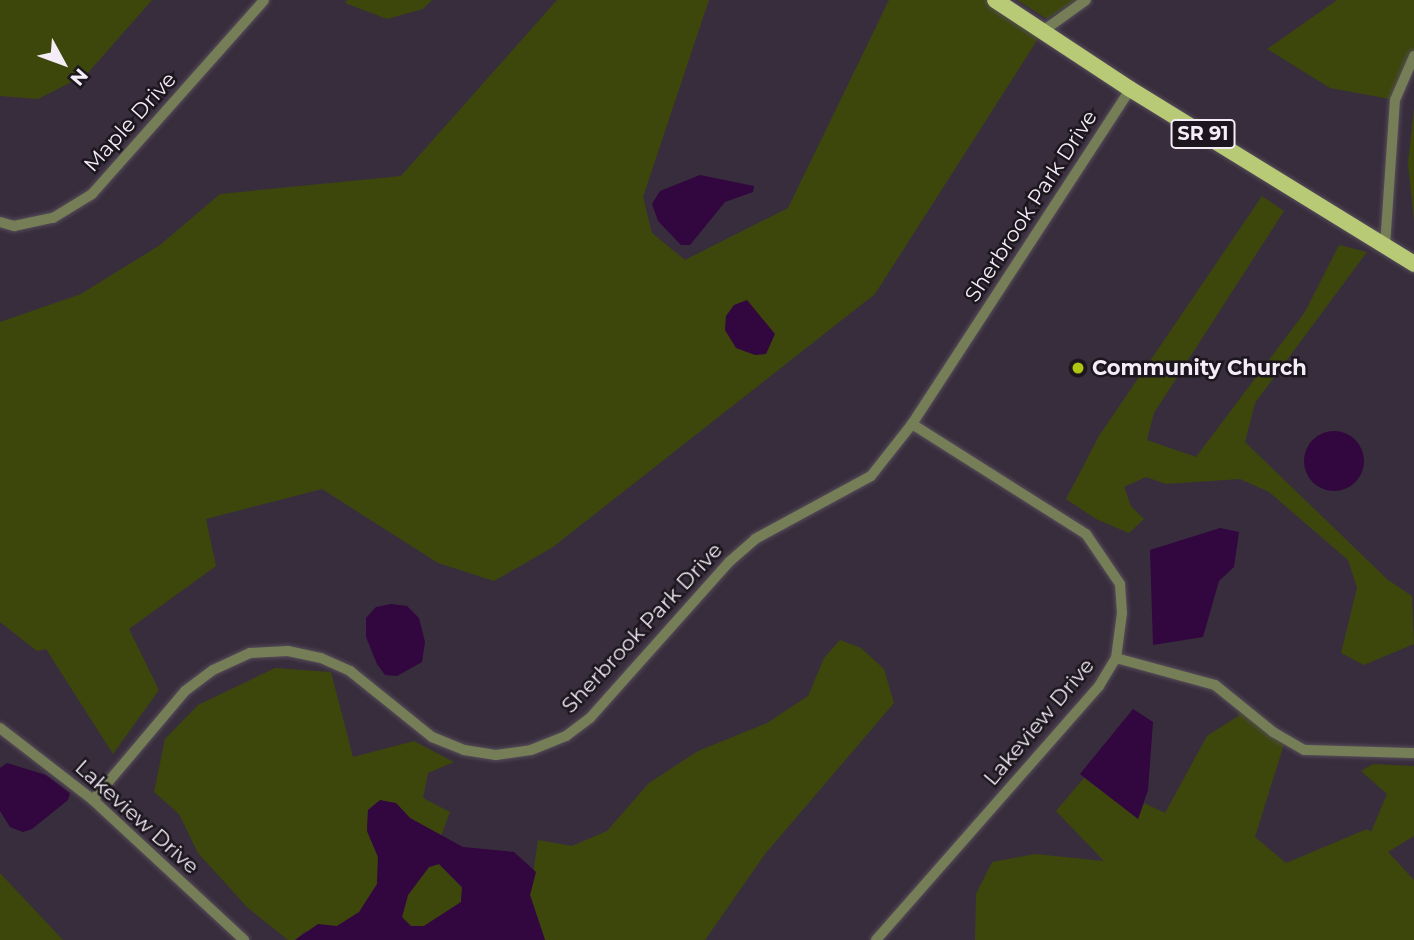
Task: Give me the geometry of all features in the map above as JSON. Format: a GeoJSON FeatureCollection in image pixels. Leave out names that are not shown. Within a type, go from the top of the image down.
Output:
{"type":"FeatureCollection","features":[{"type":"Feature","properties":{"kind":"main road","name":"SR 91"},"geometry":{"type":"LineString","coordinates":[[995,0],[1130,89],[1414,264]]}},
{"type":"Feature","properties":{"kind":"street","name":"Maple Drive"},"geometry":{"type":"LineString","coordinates":[[0,222],[14,226],[53,218],[92,194],[264,0]]}},
{"type":"Feature","properties":{"kind":"street"},"geometry":{"type":"LineString","coordinates":[[1043,31],[1086,0]]}},
{"type":"Feature","properties":{"kind":"street"},"geometry":{"type":"LineString","coordinates":[[1385,246],[1395,100],[1414,56]]}},
{"type":"Feature","properties":{"kind":"street","name":"Sherbrook Park Drive"},"geometry":{"type":"LineString","coordinates":[[93,800],[185,691],[213,670],[250,653],[288,651],[319,657],[349,671],[432,737],[464,750],[496,755],[531,750],[566,736],[590,718],[729,562],[755,540],[871,476],[912,424],[1130,89]]}},
{"type":"Feature","properties":{"kind":"street","name":"Lakeview Drive"},"geometry":{"type":"LineString","coordinates":[[876,940],[1087,700],[1116,658],[1120,584],[1086,534],[912,424]]}},
{"type":"Feature","properties":{"kind":"street"},"geometry":{"type":"LineString","coordinates":[[1116,658],[1215,685],[1273,732],[1304,750],[1414,753]]}},
{"type":"Feature","properties":{"kind":"street","name":"Lakeview Drive"},"geometry":{"type":"LineString","coordinates":[[0,728],[93,800],[244,940]]}},
{"type":"Feature","properties":{"kind":"green space"},"geometry":{"type":"Polygon","coordinates":[[[0,0],[152,0],[87,74],[38,99],[0,96],[0,0]]]}},
{"type":"Feature","properties":{"kind":"green space"},"geometry":{"type":"Polygon","coordinates":[[[347,0],[432,0],[423,9],[387,19],[345,3],[347,0]]]}},
{"type":"Feature","properties":{"kind":"green space"},"geometry":{"type":"Polygon","coordinates":[[[557,0],[709,0],[643,197],[652,233],[685,260],[788,208],[889,0],[995,0],[1043,31],[875,294],[553,547],[494,581],[438,563],[322,489],[206,519],[216,566],[129,629],[159,690],[113,754],[46,649],[37,651],[0,622],[0,322],[81,294],[160,245],[220,194],[401,176],[557,0]]]}},
{"type":"Feature","properties":{"kind":"green space"},"geometry":{"type":"Polygon","coordinates":[[[1017,0],[1076,0],[1047,19],[1017,0]]]}},
{"type":"Feature","properties":{"kind":"green space"},"geometry":{"type":"Polygon","coordinates":[[[1337,0],[1414,0],[1414,56],[1395,100],[1330,88],[1267,49],[1337,0]]]}},
{"type":"Feature","properties":{"kind":"green space"},"geometry":{"type":"Polygon","coordinates":[[[1414,108],[1414,222],[1408,163],[1414,108]]]}},
{"type":"Feature","properties":{"kind":"green space"},"geometry":{"type":"Polygon","coordinates":[[[1262,196],[1284,211],[1154,413],[1147,440],[1196,457],[1305,312],[1339,245],[1367,252],[1255,403],[1245,442],[1388,580],[1412,596],[1414,644],[1364,665],[1341,653],[1357,588],[1348,560],[1269,492],[1240,479],[1166,484],[1146,477],[1124,487],[1131,506],[1144,519],[1129,533],[1096,519],[1066,499],[1099,436],[1262,196]]]}},
{"type":"Feature","properties":{"kind":"green space"},"geometry":{"type":"Polygon","coordinates":[[[840,640],[861,648],[884,669],[894,703],[765,854],[705,940],[545,940],[530,895],[538,840],[572,846],[607,831],[649,783],[698,751],[767,723],[808,696],[824,658],[840,640]]]}},
{"type":"Feature","properties":{"kind":"green space"},"geometry":{"type":"Polygon","coordinates":[[[275,668],[331,672],[353,757],[414,741],[454,762],[428,773],[423,798],[450,812],[441,836],[410,818],[396,803],[368,810],[367,831],[378,857],[377,884],[360,912],[337,926],[304,932],[295,940],[288,940],[248,908],[198,853],[179,814],[154,792],[165,739],[198,705],[275,668]]]}},
{"type":"Feature","properties":{"kind":"green space"},"geometry":{"type":"Polygon","coordinates":[[[1242,705],[1285,741],[1255,837],[1286,863],[1367,829],[1371,832],[1387,794],[1361,771],[1373,764],[1414,766],[1414,836],[1388,852],[1414,880],[1414,940],[975,940],[976,894],[992,862],[1035,854],[1104,861],[1056,811],[1084,778],[1138,818],[1144,803],[1165,813],[1207,736],[1238,716],[1242,705]]]}},
{"type":"Feature","properties":{"kind":"green space"},"geometry":{"type":"Polygon","coordinates":[[[439,864],[462,888],[461,902],[424,926],[411,926],[402,918],[408,895],[429,867],[439,864]]]}},
{"type":"Feature","properties":{"kind":"green space"},"geometry":{"type":"Polygon","coordinates":[[[0,873],[63,940],[0,940],[0,873]]]}},
{"type":"Feature","properties":{"kind":"shaded area"},"geometry":{"type":"Polygon","coordinates":[[[700,175],[754,186],[753,192],[725,202],[690,245],[681,245],[658,221],[652,204],[660,191],[700,175]]]}},
{"type":"Feature","properties":{"kind":"shaded area"},"geometry":{"type":"Polygon","coordinates":[[[747,300],[775,334],[766,354],[755,355],[736,348],[725,330],[726,316],[734,305],[747,300]]]}},
{"type":"Feature","properties":{"kind":"shaded area"},"geometry":{"type":"Polygon","coordinates":[[[1334,431],[1351,436],[1359,444],[1364,461],[1359,478],[1351,486],[1334,491],[1317,486],[1309,478],[1304,461],[1309,444],[1317,436],[1334,431]]]}},
{"type":"Feature","properties":{"kind":"shaded area"},"geometry":{"type":"Polygon","coordinates":[[[1220,528],[1239,532],[1234,567],[1219,581],[1203,637],[1153,645],[1150,550],[1220,528]]]}},
{"type":"Feature","properties":{"kind":"shaded area"},"geometry":{"type":"Polygon","coordinates":[[[391,604],[407,606],[419,618],[425,642],[422,662],[397,676],[385,675],[377,664],[366,637],[366,618],[376,607],[391,604]]]}},
{"type":"Feature","properties":{"kind":"shaded area"},"geometry":{"type":"Polygon","coordinates":[[[1133,709],[1153,722],[1148,790],[1138,819],[1080,774],[1133,709]]]}},
{"type":"Feature","properties":{"kind":"shaded area"},"geometry":{"type":"Polygon","coordinates":[[[7,763],[46,775],[70,793],[68,800],[32,829],[23,832],[10,827],[0,811],[0,768],[7,763]]]}},
{"type":"Feature","properties":{"kind":"shaded area"},"geometry":{"type":"Polygon","coordinates":[[[380,800],[396,803],[410,818],[463,847],[514,852],[536,872],[530,895],[545,940],[295,940],[318,924],[337,926],[359,912],[377,884],[378,857],[367,831],[368,810],[380,800]],[[439,864],[429,867],[408,895],[402,917],[411,926],[424,926],[461,902],[462,887],[439,864]]]}},
{"type":"Feature","properties":{"kind":"place","name":"Community Church"},"geometry":{"type":"Point","coordinates":[1078,368]}}]}
